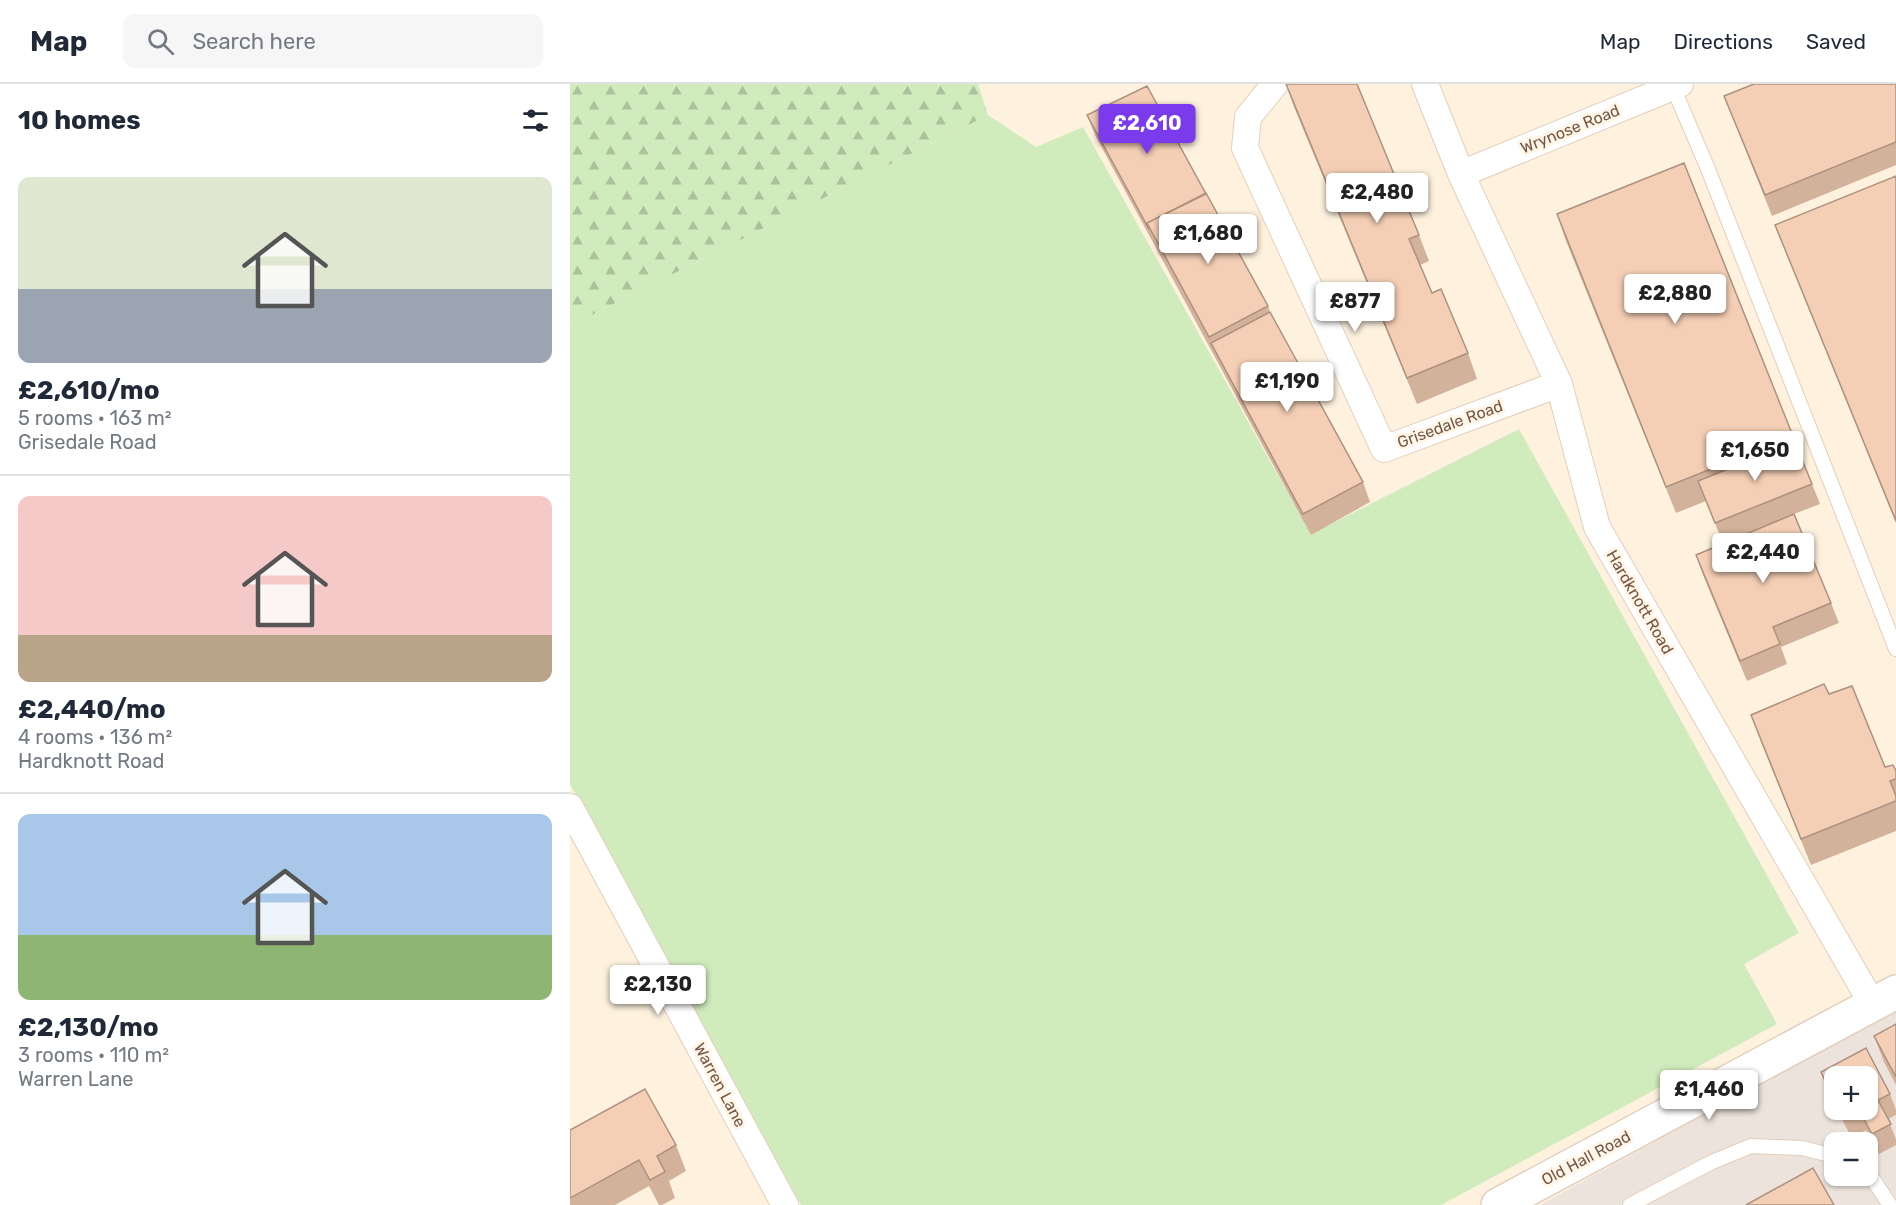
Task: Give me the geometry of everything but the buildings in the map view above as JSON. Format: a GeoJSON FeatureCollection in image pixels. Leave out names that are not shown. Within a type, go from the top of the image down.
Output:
{"type":"FeatureCollection","features":[{"type":"Feature","properties":{"kind":"street","name":"Grisedale Road"},"geometry":{"type":"LineString","coordinates":[[1275,84],[1248,117],[1245,148],[1384,449],[1559,384]]}},
{"type":"Feature","properties":{"kind":"street"},"geometry":{"type":"LineString","coordinates":[[1425,84],[1461,174]]}},
{"type":"Feature","properties":{"kind":"street","name":"Wrynose Road"},"geometry":{"type":"LineString","coordinates":[[1461,174],[1676,85]]}},
{"type":"Feature","properties":{"kind":"street","name":"Hardknott Road"},"geometry":{"type":"LineString","coordinates":[[1461,174],[1559,384],[1597,527],[1885,999]]}},
{"type":"Feature","properties":{"kind":"street","name":"Warren Lane"},"geometry":{"type":"LineString","coordinates":[[570,807],[785,1205]]}},
{"type":"Feature","properties":{"kind":"street","name":"Old Hall Road"},"geometry":{"type":"LineString","coordinates":[[1498,1205],[1885,999]]}},
{"type":"Feature","properties":{"kind":"lane"},"geometry":{"type":"LineString","coordinates":[[1676,85],[1896,649]]}},
{"type":"Feature","properties":{"kind":"lane"},"geometry":{"type":"LineString","coordinates":[[1630,1205],[1712,1162],[1751,1146],[1802,1148],[1824,1154]]}},
{"type":"Feature","properties":{"kind":"lane"},"geometry":{"type":"LineString","coordinates":[[1877,1186],[1890,1205]]}},
{"type":"Feature","properties":{"kind":"shaded area"},"geometry":{"type":"Polygon","coordinates":[[[1896,1009],[1896,1205],[1540,1205],[1896,1009]]]}},
{"type":"Feature","properties":{"kind":"green space"},"geometry":{"type":"Polygon","coordinates":[[[570,84],[978,84],[988,115],[570,326],[570,84]]]}},
{"type":"Feature","properties":{"kind":"green space"},"geometry":{"type":"Polygon","coordinates":[[[988,115],[1036,147],[1083,127],[1311,534],[1519,429],[1799,933],[1744,964],[1777,1024],[1441,1205],[801,1205],[570,784],[570,326],[988,115]]]}}]}
